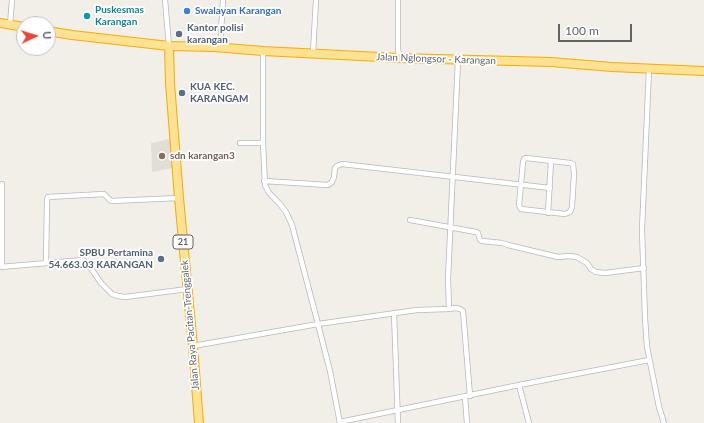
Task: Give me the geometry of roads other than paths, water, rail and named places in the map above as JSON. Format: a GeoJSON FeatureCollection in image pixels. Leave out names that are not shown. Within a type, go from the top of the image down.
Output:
{"type":"FeatureCollection","features":[{"type":"Feature","properties":{"kind":"highway"},"geometry":{"type":"LineString","coordinates":[[0,23],[16,26]]}},
{"type":"Feature","properties":{"kind":"highway","name":"Jalan Nglongsor - Karangan"},"geometry":{"type":"LineString","coordinates":[[56,32],[169,46],[220,47],[262,51],[399,58],[551,62],[612,67],[704,71]]}},
{"type":"Feature","properties":{"kind":"highway","name":"Jalan Raya Pacitan-Trenggalek"},"geometry":{"type":"LineString","coordinates":[[169,46],[179,198],[199,423]]}},
{"type":"Feature","properties":{"kind":"street"},"geometry":{"type":"LineString","coordinates":[[10,25],[12,0]]}},
{"type":"Feature","properties":{"kind":"street"},"geometry":{"type":"LineString","coordinates":[[165,0],[169,46]]}},
{"type":"Feature","properties":{"kind":"street"},"geometry":{"type":"LineString","coordinates":[[220,47],[222,0]]}},
{"type":"Feature","properties":{"kind":"street"},"geometry":{"type":"LineString","coordinates":[[313,53],[316,0]]}},
{"type":"Feature","properties":{"kind":"street"},"geometry":{"type":"LineString","coordinates":[[398,0],[399,58]]}},
{"type":"Feature","properties":{"kind":"street"},"geometry":{"type":"LineString","coordinates":[[262,51],[264,181],[269,193],[286,212],[292,225],[330,371],[340,423],[519,385],[649,360]]}},
{"type":"Feature","properties":{"kind":"street"},"geometry":{"type":"LineString","coordinates":[[449,309],[448,279],[458,60]]}},
{"type":"Feature","properties":{"kind":"street"},"geometry":{"type":"LineString","coordinates":[[649,69],[642,230],[646,347],[664,423]]}},
{"type":"Feature","properties":{"kind":"street"},"geometry":{"type":"LineString","coordinates":[[240,143],[263,143]]}},
{"type":"Feature","properties":{"kind":"street"},"geometry":{"type":"LineString","coordinates":[[529,158],[551,161],[573,164],[574,174],[572,207],[570,212],[568,214],[548,213],[521,209],[519,205],[520,185],[524,159],[529,158]]}},
{"type":"Feature","properties":{"kind":"street"},"geometry":{"type":"LineString","coordinates":[[548,213],[551,161]]}},
{"type":"Feature","properties":{"kind":"street"},"geometry":{"type":"LineString","coordinates":[[264,181],[328,185],[332,182],[335,168],[342,164],[550,188]]}},
{"type":"Feature","properties":{"kind":"street"},"geometry":{"type":"LineString","coordinates":[[2,184],[1,267],[79,260],[86,261],[104,287],[112,294],[118,296],[125,297],[188,289]]}},
{"type":"Feature","properties":{"kind":"street"},"geometry":{"type":"LineString","coordinates":[[46,263],[48,197],[104,194],[111,201],[179,198]]}},
{"type":"Feature","properties":{"kind":"street"},"geometry":{"type":"LineString","coordinates":[[410,220],[476,232],[482,241],[502,243],[558,257],[577,257],[587,263],[591,269],[596,272],[605,273],[644,268]]}},
{"type":"Feature","properties":{"kind":"street"},"geometry":{"type":"LineString","coordinates":[[193,346],[318,324],[394,313],[456,308],[463,311],[467,423]]}},
{"type":"Feature","properties":{"kind":"street"},"geometry":{"type":"LineString","coordinates":[[394,313],[398,423]]}},
{"type":"Feature","properties":{"kind":"street"},"geometry":{"type":"LineString","coordinates":[[519,385],[529,423]]}},
{"type":"Feature","properties":{"kind":"place","name":"Swalayan Karangan"},"geometry":{"type":"Point","coordinates":[187,11]}},
{"type":"Feature","properties":{"kind":"place","name":"Puskesmas Karangan"},"geometry":{"type":"Point","coordinates":[87,16]}},
{"type":"Feature","properties":{"kind":"place","name":"Kantor polisi karangan"},"geometry":{"type":"Point","coordinates":[179,34]}},
{"type":"Feature","properties":{"kind":"place","name":"KUA KEC. KARANGAM"},"geometry":{"type":"Point","coordinates":[182,93]}},
{"type":"Feature","properties":{"kind":"place","name":"sdn karangan3"},"geometry":{"type":"Point","coordinates":[162,156]}},
{"type":"Feature","properties":{"kind":"place","name":"SPBU Pertamina 54.663.03 KARANGAN"},"geometry":{"type":"Point","coordinates":[161,259]}}]}
